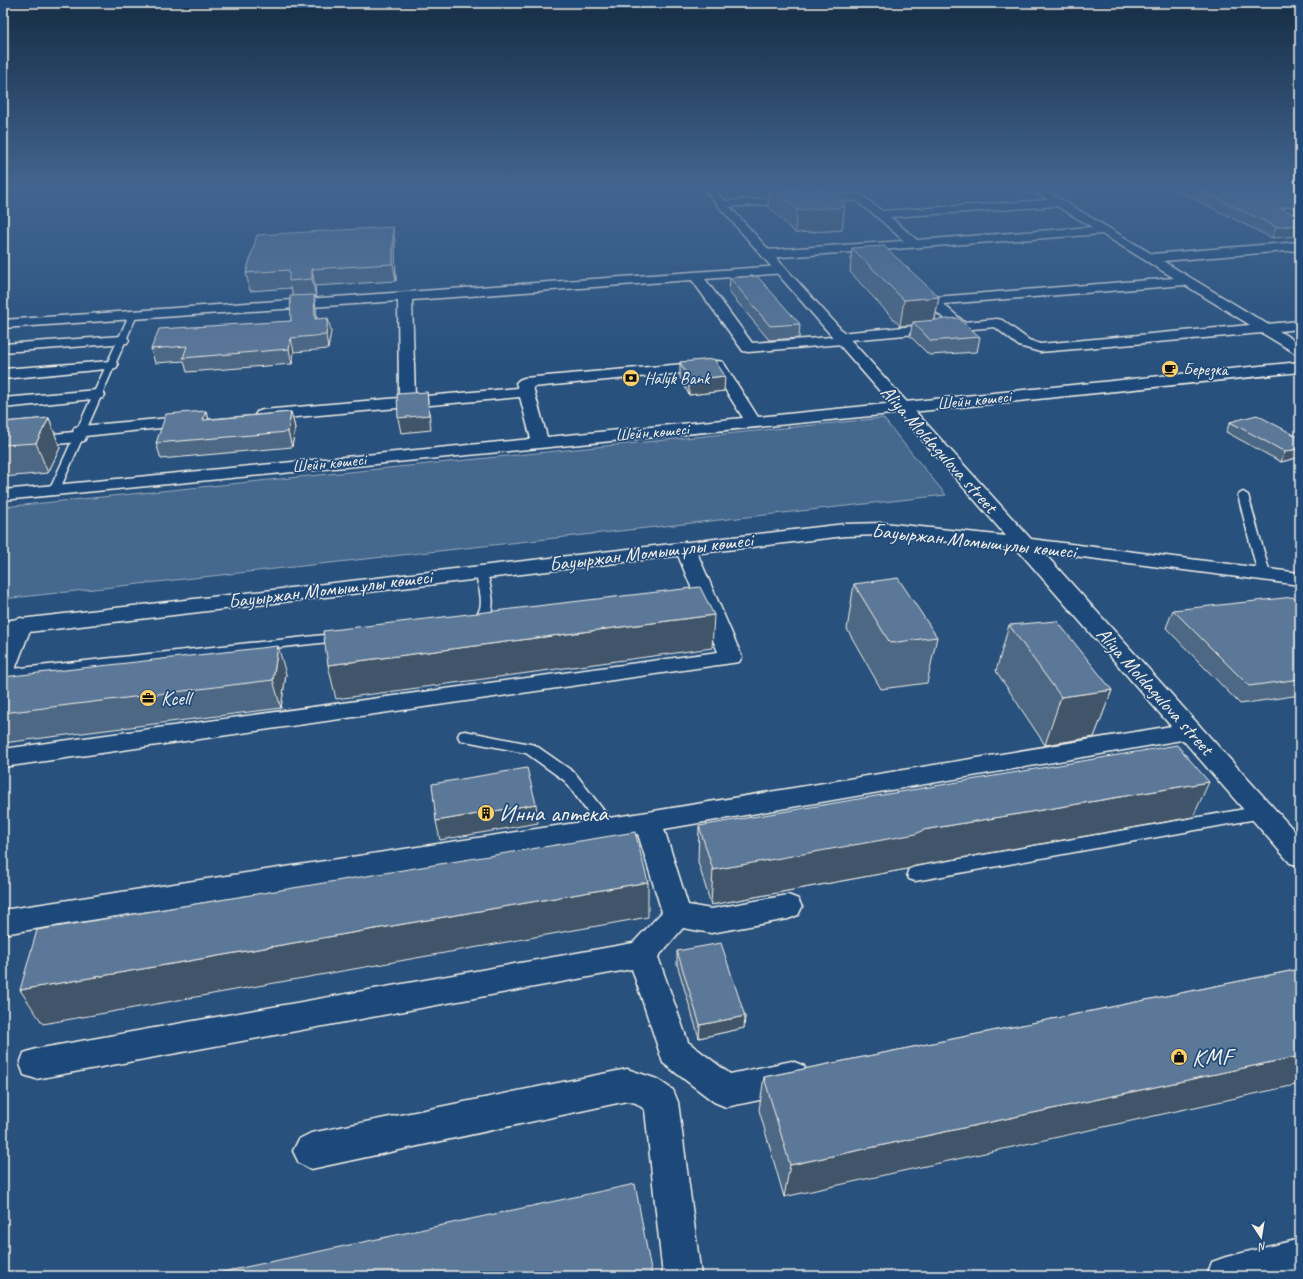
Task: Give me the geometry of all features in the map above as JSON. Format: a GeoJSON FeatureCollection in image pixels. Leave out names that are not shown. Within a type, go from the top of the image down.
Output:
{"type":"FeatureCollection","features":[{"type":"Feature","properties":{"kind":"street","name":"Aliya Moldagulova street"},"geometry":{"type":"LineString","coordinates":[[761,247],[902,408],[1300,855]]}},
{"type":"Feature","properties":{"kind":"street"},"geometry":{"type":"LineString","coordinates":[[870,247],[959,325]]}},
{"type":"Feature","properties":{"kind":"street"},"geometry":{"type":"LineString","coordinates":[[767,254],[875,247]]}},
{"type":"Feature","properties":{"kind":"street"},"geometry":{"type":"LineString","coordinates":[[1131,247],[1300,350]]}},
{"type":"Feature","properties":{"kind":"street"},"geometry":{"type":"LineString","coordinates":[[1150,258],[1294,247]]}},
{"type":"Feature","properties":{"kind":"street"},"geometry":{"type":"LineString","coordinates":[[1282,248],[1300,257]]}},
{"type":"Feature","properties":{"kind":"street"},"geometry":{"type":"LineString","coordinates":[[3,324],[781,270]]}},
{"type":"Feature","properties":{"kind":"street"},"geometry":{"type":"LineString","coordinates":[[696,276],[748,348],[959,325],[997,323],[1032,348],[1300,325]]}},
{"type":"Feature","properties":{"kind":"street"},"geometry":{"type":"LineString","coordinates":[[932,302],[1186,281]]}},
{"type":"Feature","properties":{"kind":"street"},"geometry":{"type":"LineString","coordinates":[[405,296],[407,402]]}},
{"type":"Feature","properties":{"kind":"street"},"geometry":{"type":"LineString","coordinates":[[3,348],[122,340]]}},
{"type":"Feature","properties":{"kind":"street"},"geometry":{"type":"LineString","coordinates":[[3,374],[111,365]]}},
{"type":"Feature","properties":{"kind":"street"},"geometry":{"type":"LineString","coordinates":[[540,442],[524,383],[718,365],[753,422]]}},
{"type":"Feature","properties":{"kind":"street","name":"Шейн көшесі"},"geometry":{"type":"LineString","coordinates":[[3,495],[902,408],[1300,367]]}},
{"type":"Feature","properties":{"kind":"street"},"geometry":{"type":"LineString","coordinates":[[248,416],[526,392]]}},
{"type":"Feature","properties":{"kind":"street"},"geometry":{"type":"LineString","coordinates":[[3,403],[97,395]]}},
{"type":"Feature","properties":{"kind":"street"},"geometry":{"type":"LineString","coordinates":[[3,444],[208,420]]}},
{"type":"Feature","properties":{"kind":"street","name":"Бауыржан Момышұлы көшесі"},"geometry":{"type":"LineString","coordinates":[[12,626],[845,530],[883,529],[1023,544],[1300,579]]}},
{"type":"Feature","properties":{"kind":"street"},"geometry":{"type":"LineString","coordinates":[[3,758],[731,657],[685,548]]}},
{"type":"Feature","properties":{"kind":"street"},"geometry":{"type":"LineString","coordinates":[[3,673],[12,626]]}},
{"type":"Feature","properties":{"kind":"street"},"geometry":{"type":"LineString","coordinates":[[3,922],[648,822],[1190,731]]}},
{"type":"Feature","properties":{"kind":"street"},"geometry":{"type":"LineString","coordinates":[[648,822],[677,915]]}},
{"type":"Feature","properties":{"kind":"street"},"geometry":{"type":"LineString","coordinates":[[677,915],[711,921],[788,907]]}},
{"type":"Feature","properties":{"kind":"street"},"geometry":{"type":"LineString","coordinates":[[36,1064],[642,954],[677,915]]}},
{"type":"Feature","properties":{"kind":"street"},"geometry":{"type":"LineString","coordinates":[[642,954],[675,1052],[726,1091],[817,1072]]}},
{"type":"Feature","properties":{"kind":"street"},"geometry":{"type":"LineString","coordinates":[[311,1151],[627,1085],[645,1090],[661,1102],[682,1276]]}},
{"type":"Feature","properties":{"kind":"street"},"geometry":{"type":"LineString","coordinates":[[1226,1276],[1300,1258]]}},
{"type":"Feature","properties":{"kind":"lane"},"geometry":{"type":"LineString","coordinates":[[55,489],[133,315]]}},
{"type":"Feature","properties":{"kind":"lane"},"geometry":{"type":"LineString","coordinates":[[1243,495],[1264,574]]}},
{"type":"Feature","properties":{"kind":"lane"},"geometry":{"type":"LineString","coordinates":[[463,624],[479,620],[486,612],[488,604],[481,572]]}},
{"type":"Feature","properties":{"kind":"lane"},"geometry":{"type":"LineString","coordinates":[[3,673],[352,636]]}},
{"type":"Feature","properties":{"kind":"lane"},"geometry":{"type":"LineString","coordinates":[[465,736],[530,750],[570,777],[608,828]]}},
{"type":"Feature","properties":{"kind":"lane"},"geometry":{"type":"LineString","coordinates":[[914,874],[1262,812]]}},
{"type":"Feature","properties":{"kind":"shaded area"},"geometry":{"type":"Polygon","coordinates":[[[883,418],[946,495],[3,599],[3,507],[883,418]]]}},
{"type":"Feature","properties":{"kind":"building"},"geometry":{"type":"Polygon","coordinates":[[[254,247],[393,247],[393,264],[312,269],[312,279],[289,281],[289,270],[246,273],[254,247]]]}},
{"type":"Feature","properties":{"kind":"building"},"geometry":{"type":"Polygon","coordinates":[[[885,247],[939,297],[904,300],[852,248],[885,247]]]}},
{"type":"Feature","properties":{"kind":"building"},"geometry":{"type":"Polygon","coordinates":[[[757,276],[800,324],[770,326],[730,278],[757,276]]]}},
{"type":"Feature","properties":{"kind":"building"},"geometry":{"type":"Polygon","coordinates":[[[314,295],[315,319],[328,318],[326,335],[291,338],[289,349],[183,358],[187,346],[151,349],[159,329],[291,321],[290,296],[314,295]]]}},
{"type":"Feature","properties":{"kind":"building"},"geometry":{"type":"Polygon","coordinates":[[[958,318],[980,337],[931,341],[913,322],[958,318]]]}},
{"type":"Feature","properties":{"kind":"building"},"geometry":{"type":"Polygon","coordinates":[[[714,359],[725,376],[689,380],[680,362],[714,359]]]}},
{"type":"Feature","properties":{"kind":"building"},"geometry":{"type":"Polygon","coordinates":[[[427,392],[429,415],[398,418],[397,394],[427,392]]]}},
{"type":"Feature","properties":{"kind":"building"},"geometry":{"type":"Polygon","coordinates":[[[206,411],[203,420],[291,412],[288,432],[156,443],[166,414],[206,411]]]}},
{"type":"Feature","properties":{"kind":"building"},"geometry":{"type":"Polygon","coordinates":[[[1257,415],[1300,438],[1300,448],[1285,452],[1230,422],[1257,415]]]}},
{"type":"Feature","properties":{"kind":"building"},"geometry":{"type":"Polygon","coordinates":[[[49,418],[36,443],[3,445],[3,422],[49,418]]]}},
{"type":"Feature","properties":{"kind":"building"},"geometry":{"type":"Polygon","coordinates":[[[898,578],[937,637],[890,643],[854,584],[898,578]]]}},
{"type":"Feature","properties":{"kind":"building"},"geometry":{"type":"Polygon","coordinates":[[[700,587],[714,615],[328,665],[323,631],[700,587]]]}},
{"type":"Feature","properties":{"kind":"building"},"geometry":{"type":"Polygon","coordinates":[[[1293,597],[1300,604],[1300,679],[1249,686],[1173,610],[1293,597]]]}},
{"type":"Feature","properties":{"kind":"building"},"geometry":{"type":"Polygon","coordinates":[[[1057,621],[1112,690],[1061,697],[1009,625],[1057,621]]]}},
{"type":"Feature","properties":{"kind":"building"},"geometry":{"type":"Polygon","coordinates":[[[278,646],[273,680],[3,713],[3,677],[278,646]]]}},
{"type":"Feature","properties":{"kind":"building"},"geometry":{"type":"Polygon","coordinates":[[[1177,745],[1209,782],[923,830],[916,834],[713,870],[699,826],[1177,745]]]}},
{"type":"Feature","properties":{"kind":"building"},"geometry":{"type":"Polygon","coordinates":[[[527,768],[536,804],[436,821],[432,784],[527,768]]]}},
{"type":"Feature","properties":{"kind":"building"},"geometry":{"type":"Polygon","coordinates":[[[635,832],[648,882],[20,990],[37,930],[635,832]]]}},
{"type":"Feature","properties":{"kind":"building"},"geometry":{"type":"Polygon","coordinates":[[[721,943],[745,1016],[700,1025],[677,951],[721,943]]]}},
{"type":"Feature","properties":{"kind":"building"},"geometry":{"type":"Polygon","coordinates":[[[1300,969],[1300,1056],[790,1165],[764,1077],[1300,969]]]}},
{"type":"Feature","properties":{"kind":"building"},"geometry":{"type":"Polygon","coordinates":[[[635,1184],[652,1276],[204,1276],[635,1184]]]}},
{"type":"Feature","properties":{"kind":"place","name":"Березка"},"geometry":{"type":"Point","coordinates":[1170,369]}},
{"type":"Feature","properties":{"kind":"place","name":"Halyk Bank"},"geometry":{"type":"Point","coordinates":[631,378]}},
{"type":"Feature","properties":{"kind":"place","name":"Kcell"},"geometry":{"type":"Point","coordinates":[148,698]}},
{"type":"Feature","properties":{"kind":"place","name":"Инна аптека"},"geometry":{"type":"Point","coordinates":[486,813]}},
{"type":"Feature","properties":{"kind":"place","name":"KMF"},"geometry":{"type":"Point","coordinates":[1179,1057]}}]}
